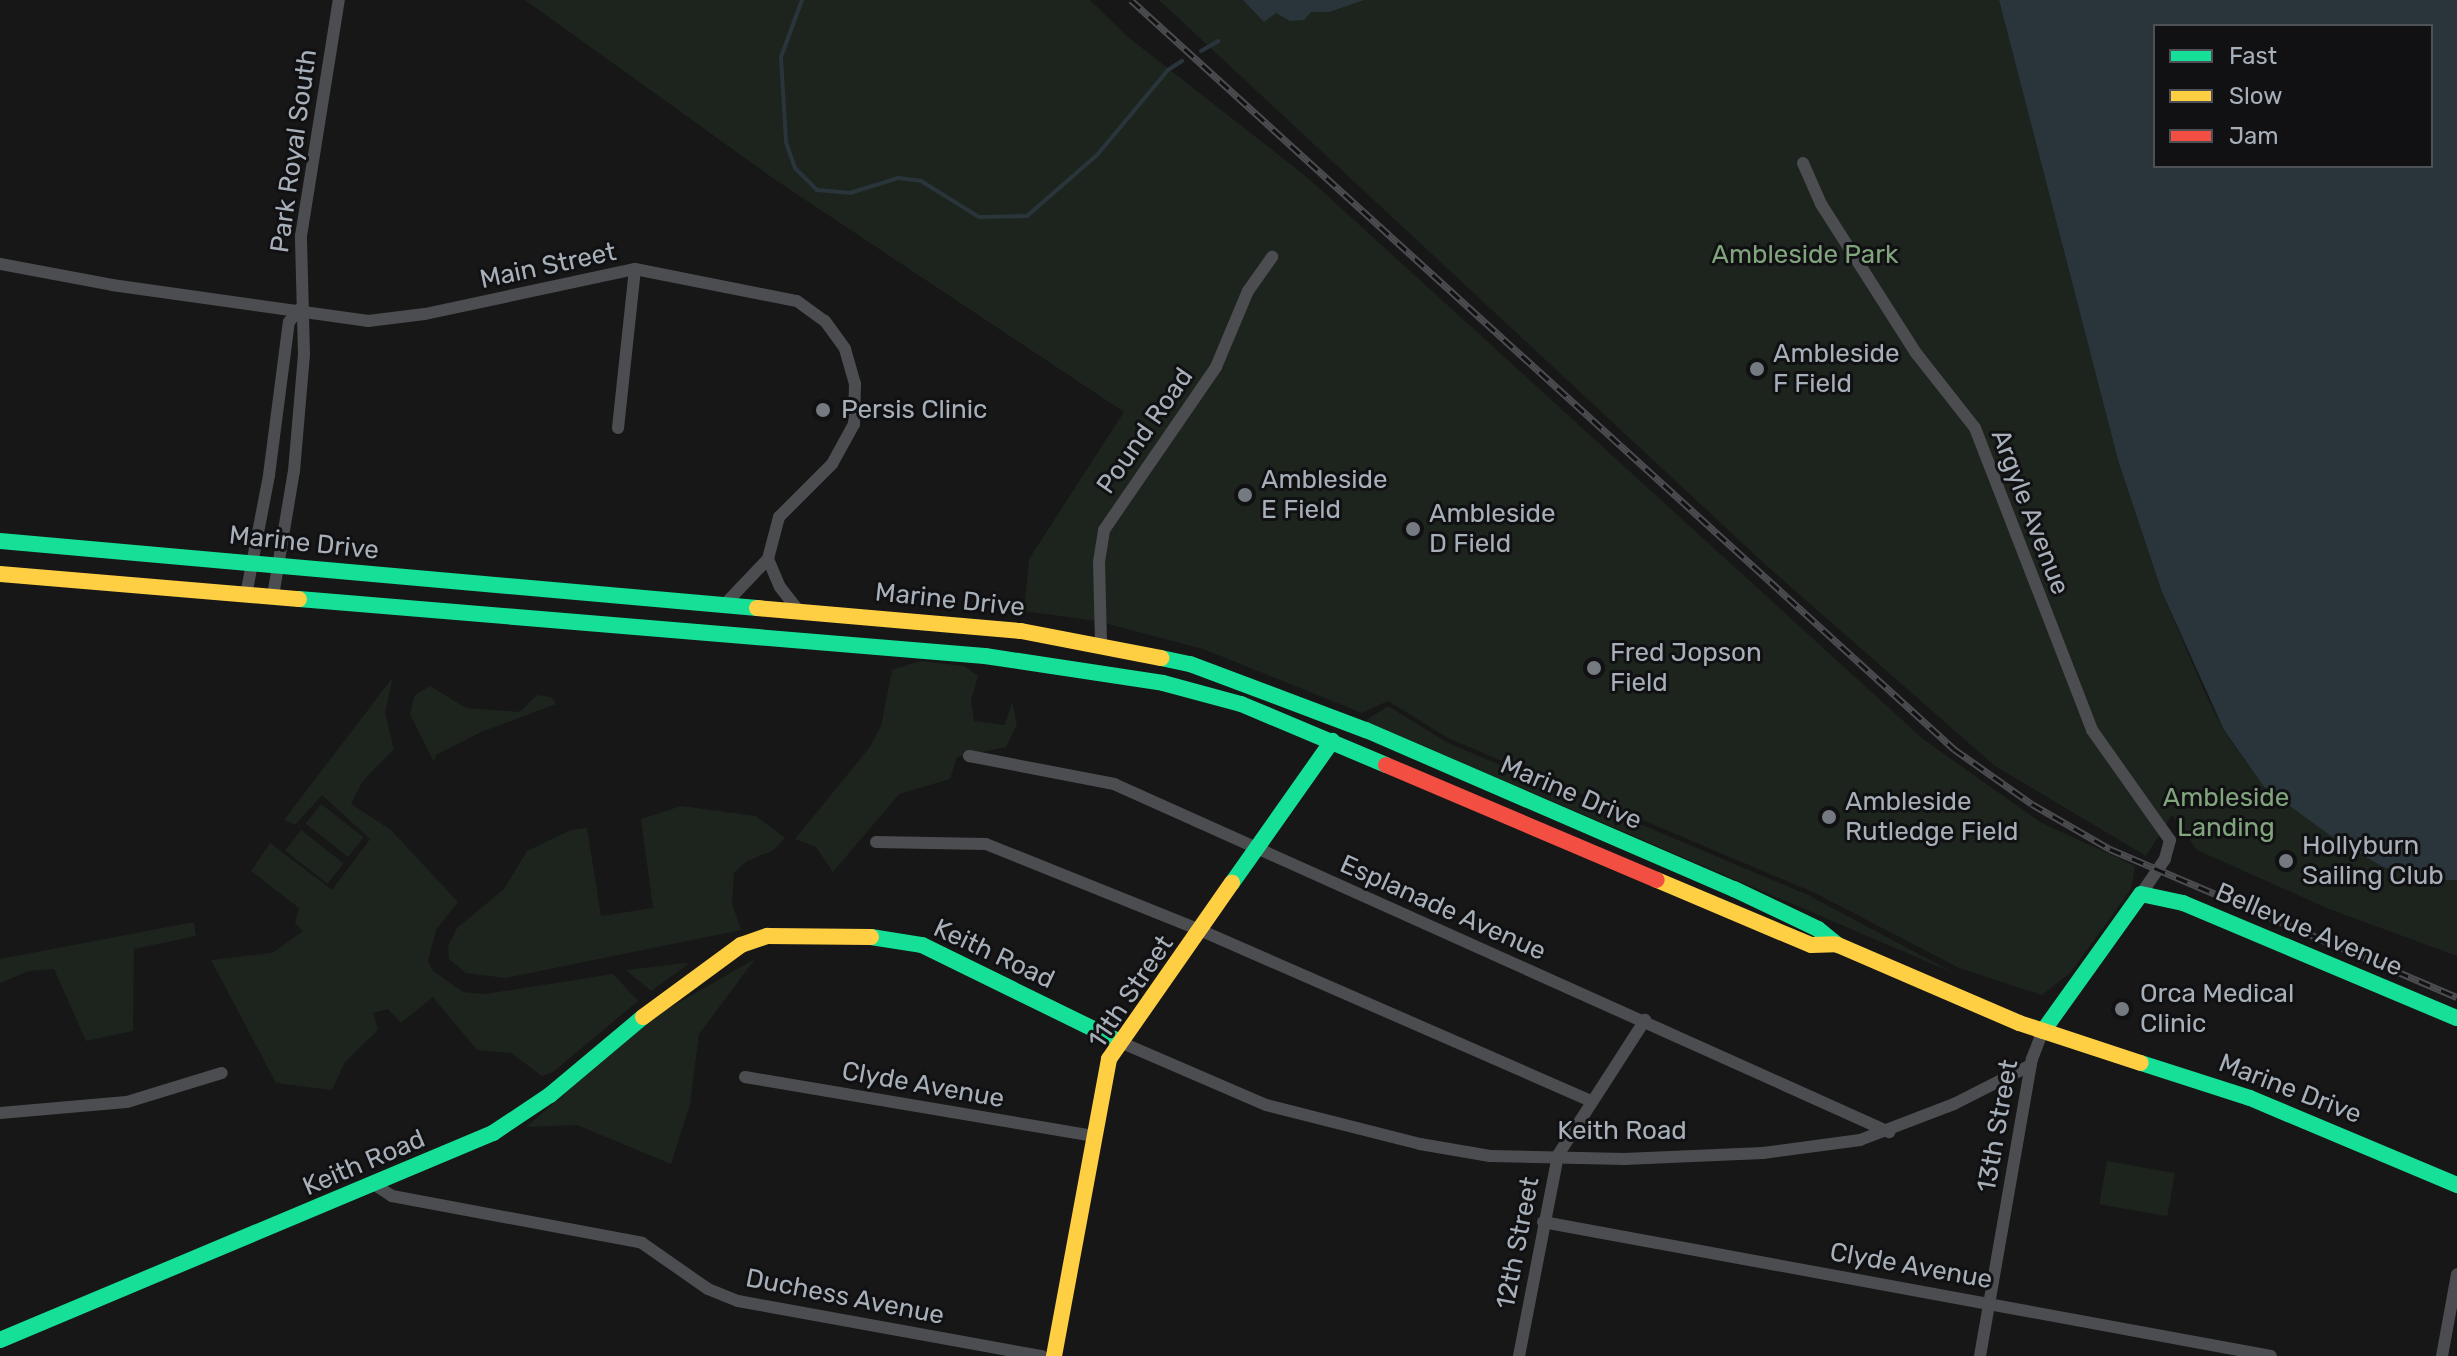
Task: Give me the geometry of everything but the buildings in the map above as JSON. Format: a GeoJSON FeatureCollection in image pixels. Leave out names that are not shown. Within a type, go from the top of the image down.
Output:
{"type":"FeatureCollection","features":[{"type":"Feature","properties":{"kind":"main road","name":"Marine Drive"},"geometry":{"type":"LineString","coordinates":[[0,541],[797,609],[1101,643],[1190,664],[1357,726],[1734,889],[1818,929],[1835,944],[2043,1031],[2264,1104],[2457,1185]]}},
{"type":"Feature","properties":{"kind":"main road","name":"Marine Drive"},"geometry":{"type":"LineString","coordinates":[[0,574],[1077,667],[1207,693],[1332,741],[1811,945],[1835,944]]}},
{"type":"Feature","properties":{"kind":"main road"},"geometry":{"type":"LineString","coordinates":[[1077,667],[1101,643]]}},
{"type":"Feature","properties":{"kind":"main road","name":"11th Street"},"geometry":{"type":"LineString","coordinates":[[1054,1356],[1109,1059],[1202,931],[1332,741]]}},
{"type":"Feature","properties":{"kind":"main road","name":"Bellevue Avenue"},"geometry":{"type":"LineString","coordinates":[[2141,894],[2183,903],[2457,1018]]}},
{"type":"Feature","properties":{"kind":"main road","name":"13th Street"},"geometry":{"type":"LineString","coordinates":[[2043,1031],[2141,894]]}},
{"type":"Feature","properties":{"kind":"main road","name":"Keith Road"},"geometry":{"type":"LineString","coordinates":[[0,1340],[375,1185],[516,1120],[685,982],[741,945],[767,936],[848,933],[922,945],[1120,1042]]}},
{"type":"Feature","properties":{"kind":"street","name":"Park Royal South"},"geometry":{"type":"LineString","coordinates":[[273,596],[294,471],[304,354],[306,324],[299,309],[301,236],[339,0]]}},
{"type":"Feature","properties":{"kind":"street","name":"Argyle Avenue"},"geometry":{"type":"LineString","coordinates":[[1803,163],[1821,204],[1916,353],[1975,428],[2092,730],[2166,833],[2169,846]]}},
{"type":"Feature","properties":{"kind":"street","name":"Pound Road"},"geometry":{"type":"LineString","coordinates":[[1101,643],[1099,562],[1104,530],[1216,367],[1248,291],[1272,257]]}},
{"type":"Feature","properties":{"kind":"street","name":"Main Street"},"geometry":{"type":"LineString","coordinates":[[0,264],[112,285],[385,320],[635,269],[787,296],[825,321],[845,349],[855,384],[854,424],[832,464],[779,517],[768,559],[726,603]]}},
{"type":"Feature","properties":{"kind":"street"},"geometry":{"type":"LineString","coordinates":[[618,428],[635,269]]}},
{"type":"Feature","properties":{"kind":"street","name":"Park Royal South"},"geometry":{"type":"LineString","coordinates":[[246,595],[289,322],[299,309]]}},
{"type":"Feature","properties":{"kind":"street"},"geometry":{"type":"LineString","coordinates":[[768,559],[780,587],[797,609]]}},
{"type":"Feature","properties":{"kind":"street","name":"Esplanade Avenue"},"geometry":{"type":"LineString","coordinates":[[969,756],[1114,784],[1889,1132]]}},
{"type":"Feature","properties":{"kind":"street"},"geometry":{"type":"LineString","coordinates":[[876,842],[986,844],[1202,931],[1592,1101]]}},
{"type":"Feature","properties":{"kind":"street","name":"13th Street"},"geometry":{"type":"LineString","coordinates":[[2141,894],[2169,846]]}},
{"type":"Feature","properties":{"kind":"street","name":"12th Street"},"geometry":{"type":"LineString","coordinates":[[1519,1356],[1558,1155],[1645,1020]]}},
{"type":"Feature","properties":{"kind":"street","name":"13th Street"},"geometry":{"type":"LineString","coordinates":[[1980,1356],[2031,1065],[2043,1031]]}},
{"type":"Feature","properties":{"kind":"street","name":"Keith Road"},"geometry":{"type":"LineString","coordinates":[[1120,1042],[1231,1092],[1317,1118],[1490,1156],[1558,1155],[1624,1159],[1763,1153],[1889,1132],[2031,1065]]}},
{"type":"Feature","properties":{"kind":"street"},"geometry":{"type":"LineString","coordinates":[[0,1113],[127,1102],[222,1073]]}},
{"type":"Feature","properties":{"kind":"street","name":"Clyde Avenue"},"geometry":{"type":"LineString","coordinates":[[745,1077],[1093,1136]]}},
{"type":"Feature","properties":{"kind":"street","name":"Duchess Avenue"},"geometry":{"type":"LineString","coordinates":[[375,1185],[392,1196],[642,1243],[708,1289],[738,1301],[1042,1356]]}},
{"type":"Feature","properties":{"kind":"street","name":"Clyde Avenue"},"geometry":{"type":"LineString","coordinates":[[1543,1222],[2271,1356]]}},
{"type":"Feature","properties":{"kind":"street"},"geometry":{"type":"LineString","coordinates":[[2442,1356],[2457,1278]]}},
{"type":"Feature","properties":{"kind":"green space"},"geometry":{"type":"Polygon","coordinates":[[[525,0],[1090,0],[1128,37],[1308,178],[1923,739],[2040,822],[2135,866],[2131,889],[2071,972],[2042,995],[1959,968],[1815,893],[1448,738],[1388,701],[1362,713],[1203,649],[1096,621],[1024,611],[1029,559],[1124,412],[777,181],[525,0]]]}},
{"type":"Feature","properties":{"kind":"green space","name":"Ambleside Park"},"geometry":{"type":"Polygon","coordinates":[[[1159,0],[1999,0],[2118,460],[2162,592],[2205,693],[2224,731],[2264,787],[2383,867],[2424,880],[2457,880],[2457,956],[2329,909],[2197,850],[2172,815],[2146,856],[1995,766],[1768,567],[1159,0]]]}},
{"type":"Feature","properties":{"kind":"green space"},"geometry":{"type":"Polygon","coordinates":[[[920,661],[964,666],[978,676],[971,700],[974,721],[1005,725],[1012,702],[1017,724],[1006,747],[957,757],[950,779],[899,794],[833,872],[816,847],[795,839],[870,747],[881,726],[892,670],[920,661]]]}},
{"type":"Feature","properties":{"kind":"green space"},"geometry":{"type":"Polygon","coordinates":[[[393,677],[385,713],[394,749],[362,782],[351,804],[391,830],[458,902],[436,930],[428,961],[433,971],[463,992],[485,994],[613,974],[638,1001],[553,1072],[542,1076],[511,1053],[477,1050],[433,997],[401,1023],[388,1009],[373,1013],[378,1030],[345,1062],[332,1090],[276,1083],[211,960],[272,953],[303,931],[295,923],[299,908],[251,871],[270,843],[332,890],[370,839],[322,795],[295,825],[284,820],[393,677]]]}},
{"type":"Feature","properties":{"kind":"green space"},"geometry":{"type":"Polygon","coordinates":[[[430,686],[466,708],[520,712],[537,695],[551,697],[556,704],[481,732],[436,755],[434,762],[410,714],[414,696],[430,686]]]}},
{"type":"Feature","properties":{"kind":"green space"},"geometry":{"type":"Polygon","coordinates":[[[1388,706],[1448,743],[1808,895],[1956,974],[1365,721],[1388,706]]]}},
{"type":"Feature","properties":{"kind":"green space"},"geometry":{"type":"Polygon","coordinates":[[[321,804],[364,837],[348,857],[306,824],[321,804]]]}},
{"type":"Feature","properties":{"kind":"green space"},"geometry":{"type":"Polygon","coordinates":[[[681,806],[756,816],[785,838],[774,850],[747,861],[734,873],[732,903],[741,930],[505,978],[466,973],[449,959],[448,947],[457,928],[504,889],[527,851],[571,830],[587,828],[601,916],[653,908],[641,819],[681,806]]]}},
{"type":"Feature","properties":{"kind":"green space"},"geometry":{"type":"Polygon","coordinates":[[[301,830],[344,863],[328,884],[285,850],[301,830]]]}},
{"type":"Feature","properties":{"kind":"green space"},"geometry":{"type":"Polygon","coordinates":[[[194,922],[196,936],[134,949],[133,1031],[86,1041],[54,969],[29,971],[0,983],[0,959],[194,922]]]}},
{"type":"Feature","properties":{"kind":"green space"},"geometry":{"type":"Polygon","coordinates":[[[755,959],[699,1034],[690,1104],[671,1164],[577,1125],[526,1127],[655,1016],[755,959]]]}},
{"type":"Feature","properties":{"kind":"green space"},"geometry":{"type":"Polygon","coordinates":[[[690,963],[651,991],[626,970],[690,963]]]}},
{"type":"Feature","properties":{"kind":"green space"},"geometry":{"type":"Polygon","coordinates":[[[2107,1161],[2175,1173],[2167,1216],[2099,1204],[2107,1161]]]}},
{"type":"Feature","properties":{"kind":"shaded area"},"geometry":{"type":"Polygon","coordinates":[[[1243,0],[1364,0],[1329,12],[1311,12],[1304,20],[1290,21],[1276,13],[1264,22],[1243,0]]]}},
{"type":"Feature","properties":{"kind":"shaded area"},"geometry":{"type":"Polygon","coordinates":[[[1999,0],[2457,0],[2457,880],[2424,880],[2383,867],[2331,836],[2264,787],[2224,730],[2162,592],[2118,460],[1999,0]]]}},
{"type":"Feature","properties":{"kind":"waterway"},"geometry":{"type":"LineString","coordinates":[[802,0],[781,57],[786,142],[795,168],[817,190],[850,193],[898,178],[921,181],[979,217],[1027,216],[1098,154],[1168,70],[1182,61]]}},
{"type":"Feature","properties":{"kind":"waterway"},"geometry":{"type":"LineString","coordinates":[[1201,51],[1218,41]]}},
{"type":"Feature","properties":{"kind":"railway"},"geometry":{"type":"LineString","coordinates":[[1131,0],[1954,749],[2032,804],[2110,849],[2457,997]]}},
{"type":"Feature","properties":{"kind":"traffic: fast"},"geometry":{"type":"LineString","coordinates":[[0,541],[757,608]]}},
{"type":"Feature","properties":{"kind":"traffic: fast"},"geometry":{"type":"LineString","coordinates":[[299,599],[985,656],[1163,683],[1241,704],[1386,765]]}},
{"type":"Feature","properties":{"kind":"traffic: fast"},"geometry":{"type":"LineString","coordinates":[[1161,658],[1190,664],[1366,730],[1734,889],[1818,929],[1838,945]]}},
{"type":"Feature","properties":{"kind":"traffic: fast"},"geometry":{"type":"LineString","coordinates":[[1232,883],[1332,741]]}},
{"type":"Feature","properties":{"kind":"traffic: fast"},"geometry":{"type":"LineString","coordinates":[[2043,1031],[2141,894],[2183,903],[2457,1018]]}},
{"type":"Feature","properties":{"kind":"traffic: fast"},"geometry":{"type":"LineString","coordinates":[[871,937],[922,945],[1120,1042]]}},
{"type":"Feature","properties":{"kind":"traffic: fast"},"geometry":{"type":"LineString","coordinates":[[0,1340],[493,1133],[550,1095],[643,1017]]}},
{"type":"Feature","properties":{"kind":"traffic: fast"},"geometry":{"type":"LineString","coordinates":[[2141,1063],[2250,1098],[2457,1185]]}},
{"type":"Feature","properties":{"kind":"traffic: slow"},"geometry":{"type":"LineString","coordinates":[[0,574],[299,599]]}},
{"type":"Feature","properties":{"kind":"traffic: slow"},"geometry":{"type":"LineString","coordinates":[[757,608],[1021,631],[1161,658]]}},
{"type":"Feature","properties":{"kind":"traffic: slow"},"geometry":{"type":"LineString","coordinates":[[1657,880],[1811,945],[1835,944]]}},
{"type":"Feature","properties":{"kind":"traffic: slow"},"geometry":{"type":"LineString","coordinates":[[1054,1356],[1109,1059],[1232,883]]}},
{"type":"Feature","properties":{"kind":"traffic: slow"},"geometry":{"type":"LineString","coordinates":[[643,1017],[741,945],[767,936],[871,937]]}},
{"type":"Feature","properties":{"kind":"traffic: slow"},"geometry":{"type":"LineString","coordinates":[[1838,945],[2019,1023],[2141,1063]]}},
{"type":"Feature","properties":{"kind":"traffic: jam"},"geometry":{"type":"LineString","coordinates":[[1386,765],[1657,880]]}},
{"type":"Feature","properties":{"kind":"place","name":"Ambleside F Field"},"geometry":{"type":"Point","coordinates":[1757,369]}},
{"type":"Feature","properties":{"kind":"place","name":"Persis Clinic"},"geometry":{"type":"Point","coordinates":[823,410]}},
{"type":"Feature","properties":{"kind":"place","name":"Ambleside E Field"},"geometry":{"type":"Point","coordinates":[1245,495]}},
{"type":"Feature","properties":{"kind":"place","name":"Ambleside D Field"},"geometry":{"type":"Point","coordinates":[1413,529]}},
{"type":"Feature","properties":{"kind":"place","name":"Fred Jopson Field"},"geometry":{"type":"Point","coordinates":[1594,668]}},
{"type":"Feature","properties":{"kind":"place","name":"Ambleside Rutledge Field"},"geometry":{"type":"Point","coordinates":[1829,817]}},
{"type":"Feature","properties":{"kind":"place","name":"Hollyburn Sailing Club"},"geometry":{"type":"Point","coordinates":[2286,861]}},
{"type":"Feature","properties":{"kind":"place","name":"Orca Medical Clinic"},"geometry":{"type":"Point","coordinates":[2122,1009]}},
{"type":"Feature","properties":{"kind":"park label","name":"Ambleside Landing"},"geometry":{"type":"Point","coordinates":[2226,813]}}]}
